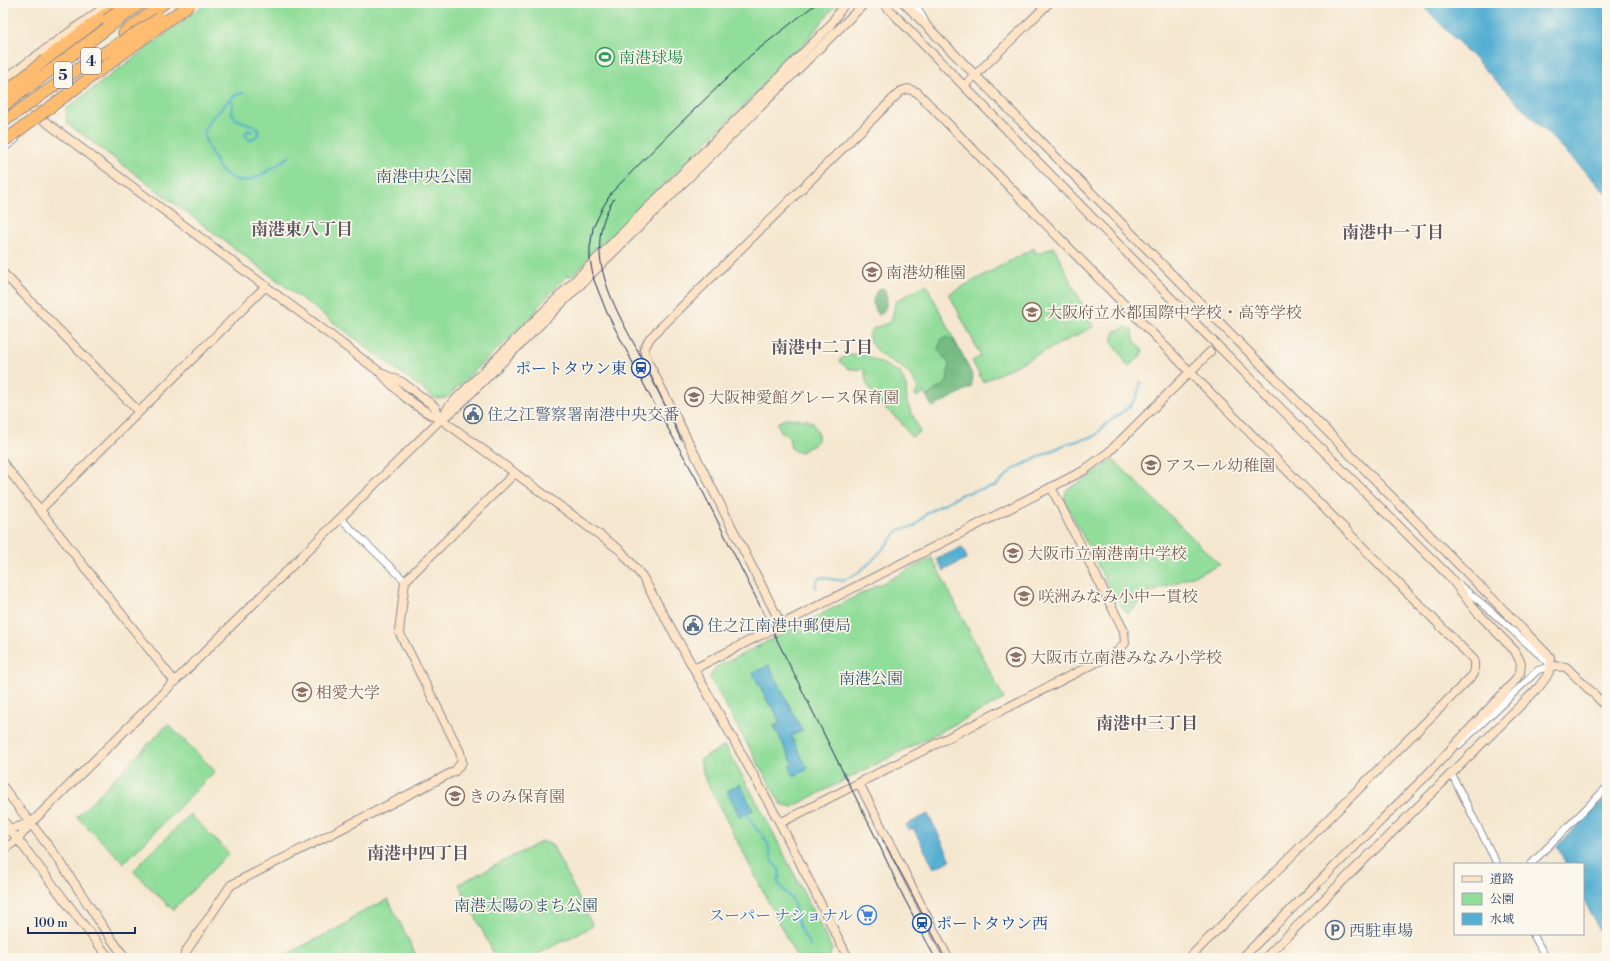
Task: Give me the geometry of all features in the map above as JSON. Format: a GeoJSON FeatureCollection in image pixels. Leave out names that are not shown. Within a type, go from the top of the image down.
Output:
{"type":"FeatureCollection","features":[{"type":"Feature","properties":{"kind":"highway"},"geometry":{"type":"LineString","coordinates":[[3,94],[119,3]]}},
{"type":"Feature","properties":{"kind":"highway","name":"4"},"geometry":{"type":"LineString","coordinates":[[3,102],[71,51],[126,3]]}},
{"type":"Feature","properties":{"kind":"highway","name":"5"},"geometry":{"type":"LineString","coordinates":[[3,106],[141,3]]}},
{"type":"Feature","properties":{"kind":"highway","name":"5"},"geometry":{"type":"LineString","coordinates":[[3,118],[164,3]]}},
{"type":"Feature","properties":{"kind":"highway","name":"4"},"geometry":{"type":"LineString","coordinates":[[3,122],[81,67],[182,3]]}},
{"type":"Feature","properties":{"kind":"highway"},"geometry":{"type":"LineString","coordinates":[[3,142],[38,119],[191,3]]}},
{"type":"Feature","properties":{"kind":"highway"},"geometry":{"type":"LineString","coordinates":[[3,81],[45,60]]}},
{"type":"Feature","properties":{"kind":"highway"},"geometry":{"type":"LineString","coordinates":[[3,137],[38,119]]}},
{"type":"Feature","properties":{"kind":"street"},"geometry":{"type":"LineString","coordinates":[[110,3],[3,81],[38,119],[266,286],[381,373],[402,382],[435,406],[442,419],[620,550],[642,576],[694,669],[780,824],[848,958]]}},
{"type":"Feature","properties":{"kind":"street"},"geometry":{"type":"LineString","coordinates":[[98,78],[198,3]]}},
{"type":"Feature","properties":{"kind":"street"},"geometry":{"type":"LineString","coordinates":[[442,419],[449,406],[829,27],[845,3]]}},
{"type":"Feature","properties":{"kind":"street"},"geometry":{"type":"LineString","coordinates":[[3,850],[18,839],[31,823],[442,419],[453,411],[865,3]]}},
{"type":"Feature","properties":{"kind":"street"},"geometry":{"type":"LineString","coordinates":[[883,3],[965,85],[1203,331],[1450,577],[1483,604],[1552,666]]}},
{"type":"Feature","properties":{"kind":"street"},"geometry":{"type":"LineString","coordinates":[[904,3],[976,74],[1550,657],[1552,666],[1547,677],[1538,688],[1452,775],[1265,958]]}},
{"type":"Feature","properties":{"kind":"street"},"geometry":{"type":"LineString","coordinates":[[915,3],[928,26]]}},
{"type":"Feature","properties":{"kind":"street"},"geometry":{"type":"LineString","coordinates":[[965,85],[1049,3]]}},
{"type":"Feature","properties":{"kind":"street"},"geometry":{"type":"LineString","coordinates":[[3,149],[38,119],[86,86]]}},
{"type":"Feature","properties":{"kind":"street"},"geometry":{"type":"LineString","coordinates":[[780,624],[647,360],[644,349],[650,338],[900,91],[908,89],[917,92],[1474,660],[1474,674],[1189,958]]}},
{"type":"Feature","properties":{"kind":"street"},"geometry":{"type":"LineString","coordinates":[[3,273],[139,412]]}},
{"type":"Feature","properties":{"kind":"street"},"geometry":{"type":"LineString","coordinates":[[40,510],[266,286]]}},
{"type":"Feature","properties":{"kind":"street"},"geometry":{"type":"LineString","coordinates":[[694,669],[1083,471],[1109,452],[1210,352]]}},
{"type":"Feature","properties":{"kind":"street"},"geometry":{"type":"LineString","coordinates":[[3,463],[175,682]]}},
{"type":"Feature","properties":{"kind":"street"},"geometry":{"type":"LineString","coordinates":[[184,958],[184,953],[231,885],[455,771],[462,762],[460,752],[399,632],[405,581],[515,473]]}},
{"type":"Feature","properties":{"kind":"street"},"geometry":{"type":"LineString","coordinates":[[780,824],[1117,652],[1125,643],[1124,631],[1051,488]]}},
{"type":"Feature","properties":{"kind":"street"},"geometry":{"type":"LineString","coordinates":[[341,519],[405,581]]}},
{"type":"Feature","properties":{"kind":"street"},"geometry":{"type":"LineString","coordinates":[[1423,779],[1513,683],[1520,673],[1521,663],[1515,651],[1476,611],[1450,577]]}},
{"type":"Feature","properties":{"kind":"street"},"geometry":{"type":"LineString","coordinates":[[1242,958],[1423,779],[1538,670],[1552,666],[1566,667],[1607,707]]}},
{"type":"Feature","properties":{"kind":"street"},"geometry":{"type":"LineString","coordinates":[[1452,775],[1496,863]]}},
{"type":"Feature","properties":{"kind":"street"},"geometry":{"type":"LineString","coordinates":[[859,783],[948,958]]}},
{"type":"Feature","properties":{"kind":"street"},"geometry":{"type":"LineString","coordinates":[[3,787],[59,860],[102,927],[125,958]]}},
{"type":"Feature","properties":{"kind":"street"},"geometry":{"type":"LineString","coordinates":[[1532,863],[1607,787]]}},
{"type":"Feature","properties":{"kind":"street"},"geometry":{"type":"LineString","coordinates":[[3,820],[6,832],[18,839],[109,958]]}},
{"type":"Feature","properties":{"kind":"street"},"geometry":{"type":"LineString","coordinates":[[6,832],[31,823]]}},
{"type":"Feature","properties":{"kind":"street"},"geometry":{"type":"LineString","coordinates":[[1534,935],[1546,958]]}},
{"type":"Feature","properties":{"kind":"green space","name":"南港中央公園"},"geometry":{"type":"Polygon","coordinates":[[[206,3],[837,3],[801,48],[571,277],[569,275],[537,307],[538,310],[446,398],[436,399],[67,123],[66,109],[206,3]]]}},
{"type":"Feature","properties":{"kind":"green space","name":"大阪府立水都国際中学校・高等学校"},"geometry":{"type":"Polygon","coordinates":[[[1054,247],[1093,327],[983,382],[972,361],[981,356],[949,294],[1034,248],[1037,254],[1054,247]]]}},
{"type":"Feature","properties":{"kind":"green space"},"geometry":{"type":"Polygon","coordinates":[[[926,284],[971,373],[926,397],[924,393],[917,397],[915,394],[918,389],[911,376],[900,366],[878,352],[870,342],[869,334],[876,327],[886,324],[891,320],[895,302],[926,284]]]}},
{"type":"Feature","properties":{"kind":"green space"},"geometry":{"type":"Polygon","coordinates":[[[883,288],[886,294],[887,302],[885,309],[880,315],[875,310],[873,301],[878,289],[883,288]]]}},
{"type":"Feature","properties":{"kind":"green space"},"geometry":{"type":"Polygon","coordinates":[[[1126,327],[1132,330],[1135,341],[1143,351],[1140,357],[1130,365],[1126,365],[1124,359],[1112,341],[1115,331],[1126,327]]]}},
{"type":"Feature","properties":{"kind":"green space"},"geometry":{"type":"Polygon","coordinates":[[[948,337],[953,340],[961,352],[973,377],[971,387],[934,407],[931,405],[927,397],[947,382],[949,364],[938,349],[942,339],[948,337]]]}},
{"type":"Feature","properties":{"kind":"green space"},"geometry":{"type":"Polygon","coordinates":[[[849,354],[866,355],[900,373],[906,386],[907,402],[920,432],[911,437],[900,421],[877,401],[866,382],[865,371],[863,369],[850,369],[844,366],[839,360],[849,354]]]}},
{"type":"Feature","properties":{"kind":"green space"},"geometry":{"type":"Polygon","coordinates":[[[787,418],[808,420],[813,423],[818,433],[818,439],[814,445],[800,452],[791,448],[789,437],[781,431],[777,423],[787,418]]]}},
{"type":"Feature","properties":{"kind":"green space"},"geometry":{"type":"Polygon","coordinates":[[[1113,459],[1220,565],[1147,594],[1128,614],[1114,597],[1064,499],[1067,489],[1086,479],[1113,459]]]}},
{"type":"Feature","properties":{"kind":"green space","name":"南港公園"},"geometry":{"type":"Polygon","coordinates":[[[932,558],[1004,699],[792,807],[781,804],[710,678],[715,668],[932,558]]]}},
{"type":"Feature","properties":{"kind":"green space"},"geometry":{"type":"Polygon","coordinates":[[[168,724],[215,771],[124,863],[77,817],[168,724]]]}},
{"type":"Feature","properties":{"kind":"green space"},"geometry":{"type":"Polygon","coordinates":[[[725,746],[762,811],[832,949],[829,958],[797,958],[704,776],[700,760],[725,746]]]}},
{"type":"Feature","properties":{"kind":"green space"},"geometry":{"type":"Polygon","coordinates":[[[190,814],[229,853],[173,910],[133,871],[190,814]]]}},
{"type":"Feature","properties":{"kind":"green space","name":"南港太陽のまち公園"},"geometry":{"type":"Polygon","coordinates":[[[543,841],[552,845],[593,926],[530,958],[496,958],[459,884],[543,841]]]}},
{"type":"Feature","properties":{"kind":"green space"},"geometry":{"type":"Polygon","coordinates":[[[388,899],[416,955],[410,958],[279,958],[348,923],[351,918],[388,899]]]}},
{"type":"Feature","properties":{"kind":"water"},"geometry":{"type":"Polygon","coordinates":[[[1420,3],[1607,3],[1607,194],[1420,3]]]}},
{"type":"Feature","properties":{"kind":"water"},"geometry":{"type":"Polygon","coordinates":[[[962,547],[967,558],[943,571],[937,559],[962,547]]]}},
{"type":"Feature","properties":{"kind":"water"},"geometry":{"type":"Polygon","coordinates":[[[769,665],[802,731],[791,736],[808,769],[794,776],[789,766],[793,764],[774,726],[780,723],[772,705],[770,706],[753,673],[769,665]]]}},
{"type":"Feature","properties":{"kind":"water"},"geometry":{"type":"Polygon","coordinates":[[[740,784],[753,810],[740,817],[727,791],[740,784]]]}},
{"type":"Feature","properties":{"kind":"water"},"geometry":{"type":"Polygon","coordinates":[[[1607,796],[1607,945],[1584,900],[1584,863],[1566,863],[1557,846],[1607,796]]]}},
{"type":"Feature","properties":{"kind":"water"},"geometry":{"type":"Polygon","coordinates":[[[928,814],[951,860],[934,868],[913,828],[908,830],[906,825],[928,814]]]}},
{"type":"Feature","properties":{"kind":"waterway"},"geometry":{"type":"LineString","coordinates":[[243,93],[236,95],[229,100],[206,126],[205,137],[217,165],[224,173],[234,179],[247,181],[266,172],[290,156]]}},
{"type":"Feature","properties":{"kind":"waterway"},"geometry":{"type":"LineString","coordinates":[[231,99],[233,105],[231,111],[236,119],[256,127],[259,132],[258,135],[249,140],[245,134],[248,130],[252,132]]}},
{"type":"Feature","properties":{"kind":"waterway"},"geometry":{"type":"LineString","coordinates":[[816,588],[816,582],[819,578],[840,580],[847,579],[863,569],[872,561],[897,532],[901,529],[914,527],[927,513],[962,494],[995,486],[1014,469],[1066,444],[1095,436],[1106,424],[1130,406],[1136,398],[1141,382]]}},
{"type":"Feature","properties":{"kind":"waterway"},"geometry":{"type":"LineString","coordinates":[[746,813],[768,844],[771,858],[779,869],[780,877],[777,881],[793,902],[799,926],[804,937],[811,946]]}},
{"type":"Feature","properties":{"kind":"tram line"},"geometry":{"type":"LineString","coordinates":[[817,3],[751,55],[667,136],[612,192],[593,228],[590,260],[594,280],[607,313],[653,402],[696,478],[935,958]]}},
{"type":"Feature","properties":{"kind":"tram line"},"geometry":{"type":"LineString","coordinates":[[614,199],[604,220],[600,241],[601,263],[606,284],[625,327],[681,440]]}},
{"type":"Feature","properties":{"kind":"tram line"},"geometry":{"type":"LineString","coordinates":[[883,840],[945,958]]}},
{"type":"Feature","properties":{"kind":"place","name":"南港球場"},"geometry":{"type":"Point","coordinates":[605,57]}},
{"type":"Feature","properties":{"kind":"place","name":"南港幼稚園"},"geometry":{"type":"Point","coordinates":[872,272]}},
{"type":"Feature","properties":{"kind":"place","name":"大阪府立水都国際中学校・高等学校"},"geometry":{"type":"Point","coordinates":[1032,312]}},
{"type":"Feature","properties":{"kind":"place","name":"ポートタウン東"},"geometry":{"type":"Point","coordinates":[641,368]}},
{"type":"Feature","properties":{"kind":"place","name":"大阪神愛館グレース保育園"},"geometry":{"type":"Point","coordinates":[694,397]}},
{"type":"Feature","properties":{"kind":"place","name":"住之江警察署南港中央交番"},"geometry":{"type":"Point","coordinates":[473,414]}},
{"type":"Feature","properties":{"kind":"place","name":"アスール幼稚園"},"geometry":{"type":"Point","coordinates":[1151,465]}},
{"type":"Feature","properties":{"kind":"place","name":"大阪市立南港南中学校"},"geometry":{"type":"Point","coordinates":[1013,553]}},
{"type":"Feature","properties":{"kind":"place","name":"咲洲みなみ小中一貫校"},"geometry":{"type":"Point","coordinates":[1024,596]}},
{"type":"Feature","properties":{"kind":"place","name":"住之江南港中郵便局"},"geometry":{"type":"Point","coordinates":[693,625]}},
{"type":"Feature","properties":{"kind":"place","name":"大阪市立南港みなみ小学校"},"geometry":{"type":"Point","coordinates":[1016,657]}},
{"type":"Feature","properties":{"kind":"place","name":"相愛大学"},"geometry":{"type":"Point","coordinates":[302,692]}},
{"type":"Feature","properties":{"kind":"place","name":"きのみ保育園"},"geometry":{"type":"Point","coordinates":[455,796]}},
{"type":"Feature","properties":{"kind":"place","name":"スーパー ナショナル"},"geometry":{"type":"Point","coordinates":[867,915]}},
{"type":"Feature","properties":{"kind":"place","name":"ポートタウン西"},"geometry":{"type":"Point","coordinates":[922,923]}},
{"type":"Feature","properties":{"kind":"place","name":"西駐車場"},"geometry":{"type":"Point","coordinates":[1335,930]}},
{"type":"Feature","properties":{"kind":"district","name":"南港東八丁目"},"geometry":{"type":"Point","coordinates":[302,229]}},
{"type":"Feature","properties":{"kind":"district","name":"南港中一丁目"},"geometry":{"type":"Point","coordinates":[1393,232]}},
{"type":"Feature","properties":{"kind":"district","name":"南港中二丁目"},"geometry":{"type":"Point","coordinates":[822,347]}},
{"type":"Feature","properties":{"kind":"district","name":"南港中三丁目"},"geometry":{"type":"Point","coordinates":[1147,723]}},
{"type":"Feature","properties":{"kind":"district","name":"南港中四丁目"},"geometry":{"type":"Point","coordinates":[418,853]}}]}
